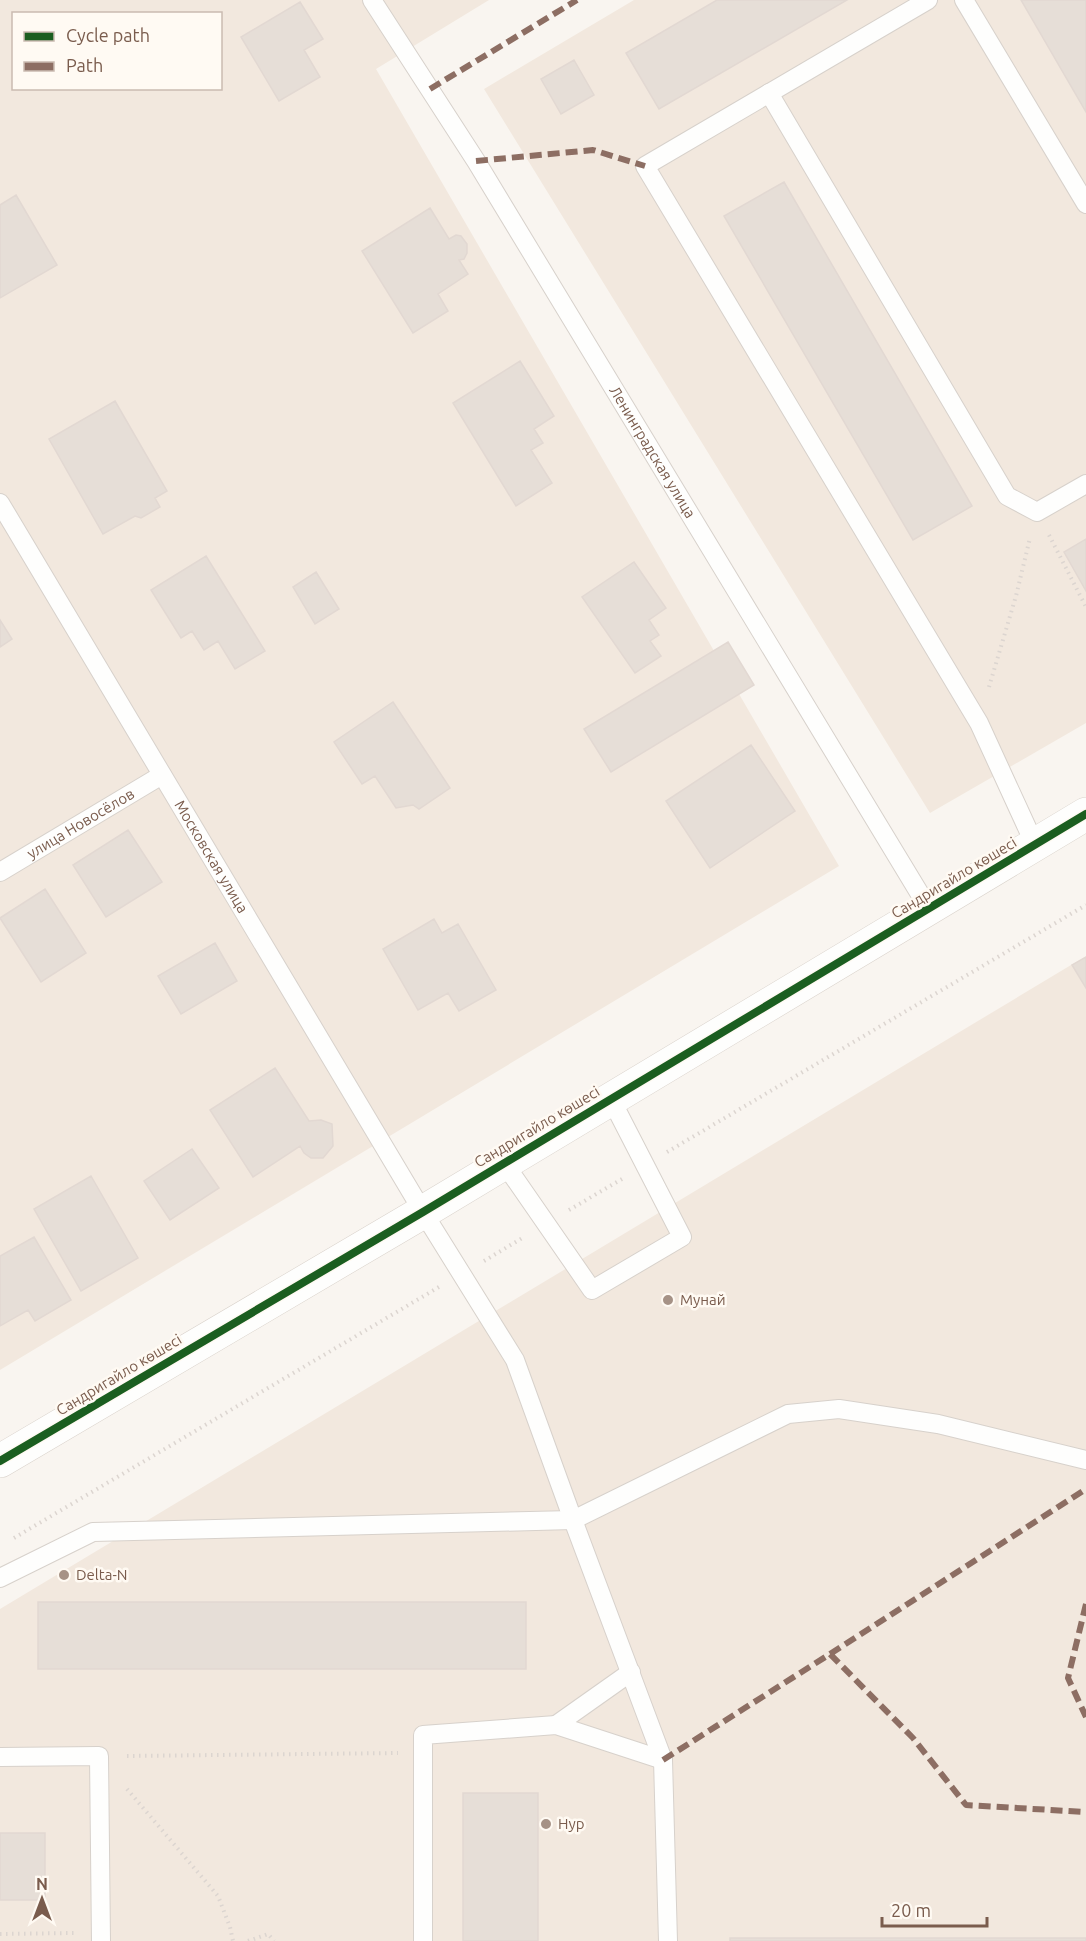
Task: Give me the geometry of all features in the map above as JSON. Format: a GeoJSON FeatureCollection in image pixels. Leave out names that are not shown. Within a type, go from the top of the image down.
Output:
{"type":"FeatureCollection","features":[{"type":"Feature","properties":{"kind":"street","name":"Сандригайло көшесі"},"geometry":{"type":"LineString","coordinates":[[0,1461],[423,1212],[1086,814]]}},
{"type":"Feature","properties":{"kind":"lane","name":"Ленинградская улица"},"geometry":{"type":"LineString","coordinates":[[372,0],[476,161],[929,909]]}},
{"type":"Feature","properties":{"kind":"lane"},"geometry":{"type":"LineString","coordinates":[[928,0],[645,166],[979,723],[1035,845]]}},
{"type":"Feature","properties":{"kind":"lane"},"geometry":{"type":"LineString","coordinates":[[964,0],[1086,204]]}},
{"type":"Feature","properties":{"kind":"lane"},"geometry":{"type":"LineString","coordinates":[[769,93],[1007,496],[1037,512],[1086,484]]}},
{"type":"Feature","properties":{"kind":"lane","name":"Московская улица"},"geometry":{"type":"LineString","coordinates":[[0,503],[423,1212],[515,1360],[663,1760],[668,1941]]}},
{"type":"Feature","properties":{"kind":"lane","name":"улица Новосёлов"},"geometry":{"type":"LineString","coordinates":[[0,872],[162,775]]}},
{"type":"Feature","properties":{"kind":"lane"},"geometry":{"type":"LineString","coordinates":[[504,1163],[592,1290],[682,1237],[611,1099]]}},
{"type":"Feature","properties":{"kind":"lane"},"geometry":{"type":"LineString","coordinates":[[0,1578],[93,1532],[573,1520],[788,1414],[839,1409],[938,1424],[1086,1460]]}},
{"type":"Feature","properties":{"kind":"lane"},"geometry":{"type":"LineString","coordinates":[[556,1725],[631,1672]]}},
{"type":"Feature","properties":{"kind":"lane"},"geometry":{"type":"LineString","coordinates":[[423,1941],[423,1735],[556,1725],[663,1760]]}},
{"type":"Feature","properties":{"kind":"lane"},"geometry":{"type":"LineString","coordinates":[[0,1757],[99,1756],[101,1937]]}},
{"type":"Feature","properties":{"kind":"path"},"geometry":{"type":"LineString","coordinates":[[1037,512],[1086,607]]}},
{"type":"Feature","properties":{"kind":"path"},"geometry":{"type":"LineString","coordinates":[[979,723],[1016,596],[1037,512]]}},
{"type":"Feature","properties":{"kind":"path"},"geometry":{"type":"LineString","coordinates":[[99,1756],[423,1753]]}},
{"type":"Feature","properties":{"kind":"path"},"geometry":{"type":"LineString","coordinates":[[99,1756],[218,1896],[233,1941]]}},
{"type":"Feature","properties":{"kind":"path"},"geometry":{"type":"LineString","coordinates":[[0,1934],[101,1937]]}},
{"type":"Feature","properties":{"kind":"path"},"geometry":{"type":"LineString","coordinates":[[248,1941],[268,1934],[274,1941]]}},
{"type":"Feature","properties":{"kind":"shaded area"},"geometry":{"type":"Polygon","coordinates":[[[0,0],[489,0],[376,69],[839,866],[0,1370],[0,0]]]}},
{"type":"Feature","properties":{"kind":"shaded area"},"geometry":{"type":"Polygon","coordinates":[[[634,0],[1086,0],[1086,723],[930,813],[484,89],[634,0]]]}},
{"type":"Feature","properties":{"kind":"shaded area"},"geometry":{"type":"Polygon","coordinates":[[[1086,956],[1086,1941],[0,1941],[0,1609],[1086,956]]]}},
{"type":"Feature","properties":{"kind":"building"},"geometry":{"type":"Polygon","coordinates":[[[717,0],[847,0],[659,109],[626,53],[717,0]]]}},
{"type":"Feature","properties":{"kind":"building"},"geometry":{"type":"Polygon","coordinates":[[[1021,0],[1086,0],[1086,112],[1021,0]]]}},
{"type":"Feature","properties":{"kind":"building"},"geometry":{"type":"Polygon","coordinates":[[[300,2],[323,39],[304,50],[320,77],[279,101],[241,37],[300,2]]]}},
{"type":"Feature","properties":{"kind":"building"},"geometry":{"type":"Polygon","coordinates":[[[574,60],[594,95],[561,114],[541,79],[574,60]]]}},
{"type":"Feature","properties":{"kind":"building"},"geometry":{"type":"Polygon","coordinates":[[[784,182],[972,506],[913,540],[724,216],[784,182]]]}},
{"type":"Feature","properties":{"kind":"building"},"geometry":{"type":"Polygon","coordinates":[[[16,195],[57,265],[0,298],[0,205],[16,195]]]}},
{"type":"Feature","properties":{"kind":"building"},"geometry":{"type":"Polygon","coordinates":[[[430,208],[449,239],[456,235],[461,236],[467,244],[464,259],[459,260],[468,274],[438,294],[448,311],[413,333],[362,251],[430,208]]]}},
{"type":"Feature","properties":{"kind":"building"},"geometry":{"type":"Polygon","coordinates":[[[520,361],[554,416],[534,429],[543,443],[531,450],[552,483],[516,506],[453,403],[520,361]]]}},
{"type":"Feature","properties":{"kind":"building"},"geometry":{"type":"Polygon","coordinates":[[[115,401],[167,491],[155,498],[160,507],[141,518],[135,516],[103,534],[49,439],[115,401]]]}},
{"type":"Feature","properties":{"kind":"building"},"geometry":{"type":"Polygon","coordinates":[[[1086,539],[1086,591],[1064,552],[1086,539]]]}},
{"type":"Feature","properties":{"kind":"building"},"geometry":{"type":"Polygon","coordinates":[[[206,556],[265,651],[235,669],[218,641],[204,650],[192,631],[181,638],[151,590],[206,556]]]}},
{"type":"Feature","properties":{"kind":"building"},"geometry":{"type":"Polygon","coordinates":[[[634,562],[666,608],[649,620],[659,635],[650,641],[661,656],[635,673],[582,597],[634,562]]]}},
{"type":"Feature","properties":{"kind":"building"},"geometry":{"type":"Polygon","coordinates":[[[316,572],[339,609],[315,624],[293,587],[316,572]]]}},
{"type":"Feature","properties":{"kind":"building"},"geometry":{"type":"Polygon","coordinates":[[[0,620],[12,639],[0,647],[0,620]]]}},
{"type":"Feature","properties":{"kind":"building"},"geometry":{"type":"Polygon","coordinates":[[[728,642],[754,685],[611,772],[584,729],[728,642]]]}},
{"type":"Feature","properties":{"kind":"building"},"geometry":{"type":"Polygon","coordinates":[[[393,702],[450,788],[419,809],[413,805],[396,808],[375,776],[362,784],[334,742],[393,702]]]}},
{"type":"Feature","properties":{"kind":"building"},"geometry":{"type":"Polygon","coordinates":[[[751,745],[795,811],[710,868],[666,801],[751,745]]]}},
{"type":"Feature","properties":{"kind":"building"},"geometry":{"type":"Polygon","coordinates":[[[128,830],[162,882],[106,917],[73,865],[128,830]]]}},
{"type":"Feature","properties":{"kind":"building"},"geometry":{"type":"Polygon","coordinates":[[[45,889],[86,953],[41,982],[0,918],[45,889]]]}},
{"type":"Feature","properties":{"kind":"building"},"geometry":{"type":"Polygon","coordinates":[[[434,919],[442,933],[458,924],[496,990],[459,1011],[448,993],[418,1010],[383,949],[434,919]]]}},
{"type":"Feature","properties":{"kind":"building"},"geometry":{"type":"Polygon","coordinates":[[[215,943],[237,981],[181,1014],[158,976],[215,943]]]}},
{"type":"Feature","properties":{"kind":"building"},"geometry":{"type":"Polygon","coordinates":[[[1086,957],[1086,988],[1072,965],[1086,957]]]}},
{"type":"Feature","properties":{"kind":"building"},"geometry":{"type":"Polygon","coordinates":[[[275,1068],[309,1121],[321,1120],[332,1124],[333,1146],[323,1158],[311,1158],[300,1146],[253,1177],[210,1110],[275,1068]]]}},
{"type":"Feature","properties":{"kind":"building"},"geometry":{"type":"Polygon","coordinates":[[[192,1149],[219,1188],[170,1220],[144,1181],[192,1149]]]}},
{"type":"Feature","properties":{"kind":"building"},"geometry":{"type":"Polygon","coordinates":[[[91,1176],[138,1258],[81,1291],[34,1209],[91,1176]]]}},
{"type":"Feature","properties":{"kind":"building"},"geometry":{"type":"Polygon","coordinates":[[[34,1237],[71,1300],[35,1321],[28,1310],[0,1326],[0,1256],[34,1237]]]}},
{"type":"Feature","properties":{"kind":"building"},"geometry":{"type":"Polygon","coordinates":[[[38,1602],[526,1602],[526,1669],[38,1669],[38,1602]]]}},
{"type":"Feature","properties":{"kind":"building"},"geometry":{"type":"Polygon","coordinates":[[[463,1793],[538,1793],[538,1941],[463,1941],[463,1793]]]}},
{"type":"Feature","properties":{"kind":"building"},"geometry":{"type":"Polygon","coordinates":[[[0,1833],[45,1833],[45,1900],[0,1900],[0,1833]]]}},
{"type":"Feature","properties":{"kind":"building"},"geometry":{"type":"Polygon","coordinates":[[[730,1938],[1086,1938],[1086,1941],[730,1941],[730,1938]]]}},
{"type":"Feature","properties":{"kind":"marked path"},"geometry":{"type":"LineString","coordinates":[[430,89],[577,0]]}},
{"type":"Feature","properties":{"kind":"marked path"},"geometry":{"type":"LineString","coordinates":[[476,161],[593,150],[645,166]]}},
{"type":"Feature","properties":{"kind":"marked path"},"geometry":{"type":"LineString","coordinates":[[830,1654],[1086,1489]]}},
{"type":"Feature","properties":{"kind":"marked path"},"geometry":{"type":"LineString","coordinates":[[1086,1604],[1068,1678],[1086,1717]]}},
{"type":"Feature","properties":{"kind":"marked path"},"geometry":{"type":"LineString","coordinates":[[663,1760],[830,1654],[913,1738],[966,1805],[1086,1812]]}},
{"type":"Feature","properties":{"kind":"cycle path"},"geometry":{"type":"LineString","coordinates":[[0,1461],[423,1212],[1086,814]]}},
{"type":"Feature","properties":{"kind":"place","name":"Мунай"},"geometry":{"type":"Point","coordinates":[668,1300]}},
{"type":"Feature","properties":{"kind":"place","name":"Delta-N"},"geometry":{"type":"Point","coordinates":[64,1575]}},
{"type":"Feature","properties":{"kind":"place","name":"Нур"},"geometry":{"type":"Point","coordinates":[546,1824]}}]}
